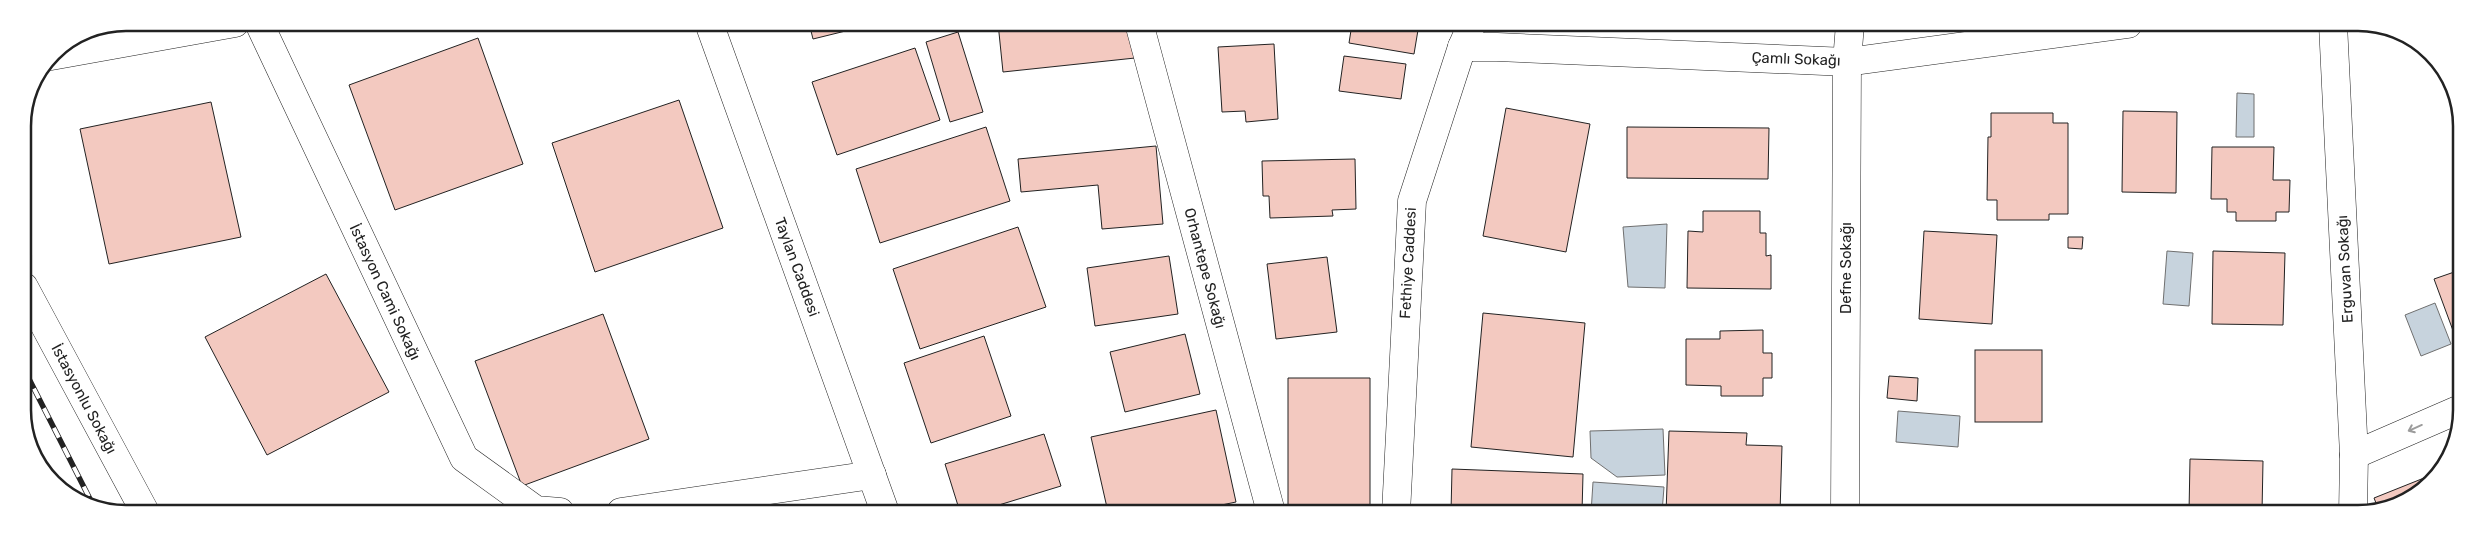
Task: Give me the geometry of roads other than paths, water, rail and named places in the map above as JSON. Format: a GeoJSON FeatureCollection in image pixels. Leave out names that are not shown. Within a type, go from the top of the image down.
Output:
{"type":"FeatureCollection","features":[{"type":"Feature","properties":{"kind":"street"},"geometry":{"type":"LineString","coordinates":[[66,53],[191,31]]}},
{"type":"Feature","properties":{"kind":"street","name":"İstasyon Cami Sokağı"},"geometry":{"type":"LineString","coordinates":[[263,31],[464,458],[529,505]]}},
{"type":"Feature","properties":{"kind":"street","name":"Taylan Caddesi"},"geometry":{"type":"LineString","coordinates":[[712,31],[883,505]]}},
{"type":"Feature","properties":{"kind":"street","name":"Orhantepe Sokağı"},"geometry":{"type":"LineString","coordinates":[[1141,31],[1268,505]]}},
{"type":"Feature","properties":{"kind":"street","name":"Defne Sokağı"},"geometry":{"type":"LineString","coordinates":[[1845,505],[1847,62],[1849,31]]}},
{"type":"Feature","properties":{"kind":"street","name":"Çamlı Sokağı"},"geometry":{"type":"LineString","coordinates":[[1467,35],[1847,62],[2076,31]]}},
{"type":"Feature","properties":{"kind":"street","name":"Erguvan Sokağı"},"geometry":{"type":"LineString","coordinates":[[2333,31],[2354,455],[2353,505]]}},
{"type":"Feature","properties":{"kind":"street","name":"Fethiye Caddesi"},"geometry":{"type":"LineString","coordinates":[[1396,505],[1412,201],[1467,35]]}},
{"type":"Feature","properties":{"kind":"street","name":"İstasyonlu Sokağı"},"geometry":{"type":"LineString","coordinates":[[31,300],[141,505]]}},
{"type":"Feature","properties":{"kind":"street"},"geometry":{"type":"LineString","coordinates":[[2354,455],[2453,412]]}},
{"type":"Feature","properties":{"kind":"street"},"geometry":{"type":"LineString","coordinates":[[666,505],[872,474]]}},
{"type":"Feature","properties":{"kind":"railway"},"geometry":{"type":"LineString","coordinates":[[31,383],[89,497]]}}]}
